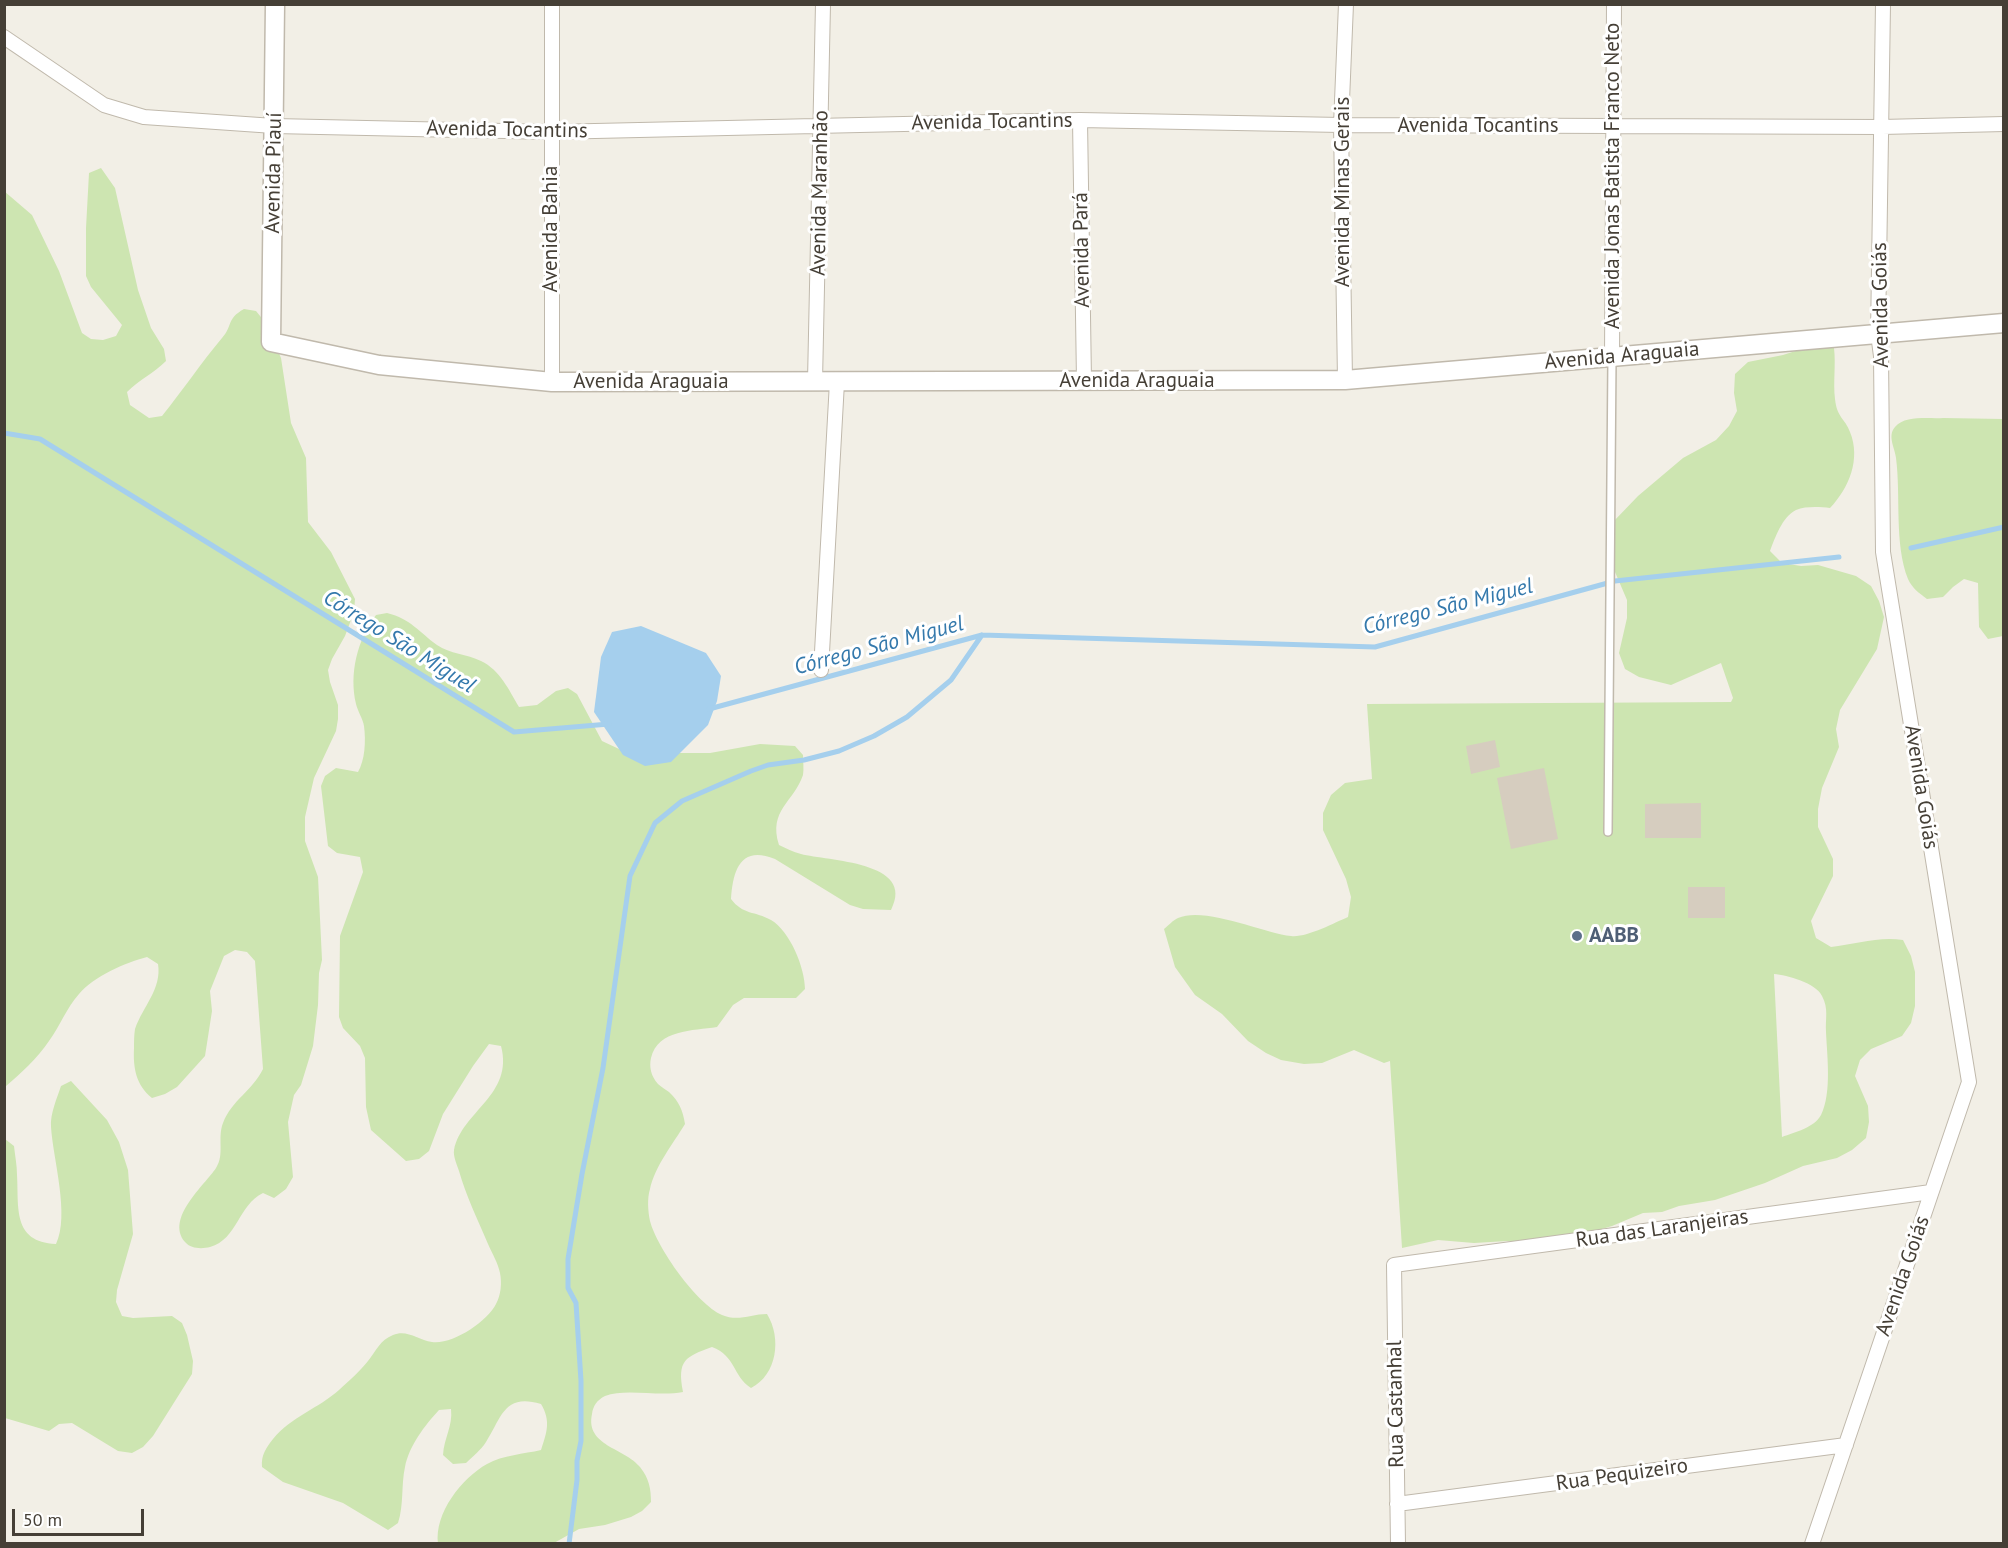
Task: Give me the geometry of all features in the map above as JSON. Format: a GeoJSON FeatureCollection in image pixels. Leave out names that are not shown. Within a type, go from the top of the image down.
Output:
{"type":"FeatureCollection","features":[{"type":"Feature","properties":{"kind":"street","name":"Avenida Piauí"},"geometry":{"type":"LineString","coordinates":[[272,342],[275,4]]}},
{"type":"Feature","properties":{"kind":"street","name":"Avenida Bahia"},"geometry":{"type":"LineString","coordinates":[[552,4],[552,382]]}},
{"type":"Feature","properties":{"kind":"street","name":"Avenida Maranhão"},"geometry":{"type":"LineString","coordinates":[[815,381],[823,4]]}},
{"type":"Feature","properties":{"kind":"street","name":"Avenida Minas Gerais"},"geometry":{"type":"LineString","coordinates":[[1345,380],[1341,125],[1346,4]]}},
{"type":"Feature","properties":{"kind":"street","name":"Avenida Jonas Batista Franco Neto"},"geometry":{"type":"LineString","coordinates":[[1612,357],[1614,4]]}},
{"type":"Feature","properties":{"kind":"street","name":"Avenida Goiás"},"geometry":{"type":"LineString","coordinates":[[1812,1544],[1969,1082],[1883,552],[1881,356],[1878,334],[1883,4]]}},
{"type":"Feature","properties":{"kind":"street","name":"Avenida Tocantins"},"geometry":{"type":"LineString","coordinates":[[4,37],[105,105],[144,117],[274,126],[551,132],[1080,120],[1341,125],[1882,127],[2004,124]]}},
{"type":"Feature","properties":{"kind":"street","name":"Avenida Pará"},"geometry":{"type":"LineString","coordinates":[[1080,120],[1084,381]]}},
{"type":"Feature","properties":{"kind":"street","name":"Avenida Araguaia"},"geometry":{"type":"LineString","coordinates":[[272,342],[379,365],[552,382],[1345,380],[2004,323]]}},
{"type":"Feature","properties":{"kind":"street"},"geometry":{"type":"LineString","coordinates":[[821,670],[837,382]]}},
{"type":"Feature","properties":{"kind":"street","name":"Rua das Laranjeiras"},"geometry":{"type":"LineString","coordinates":[[1394,1265],[1931,1192]]}},
{"type":"Feature","properties":{"kind":"street","name":"Rua Castanhal"},"geometry":{"type":"LineString","coordinates":[[1394,1265],[1398,1544]]}},
{"type":"Feature","properties":{"kind":"street","name":"Rua Pequizeiro"},"geometry":{"type":"LineString","coordinates":[[1397,1504],[1846,1445]]}},
{"type":"Feature","properties":{"kind":"lane","name":"Avenida Jonas Batista Franco Neto"},"geometry":{"type":"LineString","coordinates":[[1608,832],[1612,357]]}},
{"type":"Feature","properties":{"kind":"green space"},"geometry":{"type":"Polygon","coordinates":[[[101,168],[115,188],[138,290],[151,328],[164,349],[166,361],[127,392],[130,405],[149,418],[162,416],[225,334],[232,319],[244,309],[256,311],[265,322],[281,358],[291,423],[306,458],[308,522],[331,552],[355,599],[354,612],[345,636],[328,670],[338,705],[336,731],[314,778],[305,817],[305,841],[318,877],[322,960],[313,1046],[301,1085],[294,1095],[288,1122],[293,1177],[286,1189],[274,1198],[263,1193],[255,1198],[227,1237],[219,1243],[204,1248],[193,1247],[185,1242],[180,1233],[183,1213],[219,1163],[221,1129],[227,1115],[263,1069],[255,961],[247,952],[235,950],[224,956],[210,991],[212,1011],[205,1056],[177,1087],[165,1094],[152,1098],[142,1088],[134,1062],[135,1029],[155,989],[158,973],[158,964],[147,957],[110,971],[85,987],[39,1054],[5,1087],[4,191],[32,215],[59,271],[82,333],[91,339],[103,340],[116,336],[122,325],[91,287],[86,276],[89,173],[101,168]]]}},
{"type":"Feature","properties":{"kind":"green space","name":"AABB"},"geometry":{"type":"Polygon","coordinates":[[[1817,344],[1834,348],[1836,405],[1850,432],[1854,463],[1848,482],[1830,508],[1804,508],[1791,513],[1780,528],[1770,551],[1782,563],[1801,566],[1818,565],[1856,576],[1871,586],[1884,617],[1877,649],[1840,710],[1836,729],[1839,747],[1822,788],[1818,809],[1818,827],[1833,859],[1833,876],[1811,921],[1816,938],[1831,947],[1876,940],[1903,940],[1911,956],[1915,972],[1915,1006],[1911,1023],[1902,1036],[1871,1049],[1860,1060],[1855,1076],[1868,1106],[1869,1122],[1866,1138],[1852,1150],[1837,1158],[1803,1166],[1765,1183],[1715,1200],[1679,1206],[1662,1212],[1643,1213],[1612,1226],[1558,1242],[1474,1243],[1438,1240],[1402,1248],[1390,1061],[1384,1063],[1354,1050],[1322,1063],[1304,1064],[1281,1060],[1266,1053],[1248,1041],[1222,1014],[1195,995],[1175,967],[1164,929],[1178,918],[1203,915],[1279,934],[1297,936],[1320,930],[1348,917],[1351,897],[1346,879],[1323,830],[1323,813],[1331,795],[1345,783],[1372,779],[1367,704],[1731,702],[1733,698],[1721,663],[1671,685],[1639,677],[1625,669],[1619,653],[1627,618],[1627,600],[1609,558],[1606,542],[1613,522],[1638,496],[1683,458],[1716,440],[1729,426],[1737,411],[1734,393],[1735,374],[1748,362],[1783,355],[1817,344]],[[1774,974],[1782,1137],[1804,1129],[1821,1115],[1827,1096],[1826,1010],[1822,996],[1814,987],[1793,978],[1774,974]]]}},
{"type":"Feature","properties":{"kind":"green space"},"geometry":{"type":"Polygon","coordinates":[[[1917,418],[2003,419],[2003,636],[1988,639],[1979,627],[1978,583],[1964,579],[1943,597],[1927,599],[1912,585],[1904,565],[1899,535],[1896,458],[1892,434],[1899,423],[1905,421],[1917,418]]]}},
{"type":"Feature","properties":{"kind":"green space"},"geometry":{"type":"Polygon","coordinates":[[[387,613],[409,622],[442,648],[488,665],[503,681],[519,707],[537,705],[556,691],[568,688],[577,694],[602,741],[634,756],[710,753],[760,744],[795,746],[803,755],[803,775],[779,815],[777,833],[779,845],[801,854],[866,866],[881,873],[892,882],[896,894],[891,910],[863,909],[850,905],[775,859],[763,855],[747,858],[737,869],[731,899],[740,908],[771,920],[784,932],[799,961],[805,989],[796,998],[744,998],[733,1005],[717,1027],[678,1033],[661,1041],[655,1049],[650,1061],[652,1075],[678,1103],[685,1124],[652,1180],[648,1209],[654,1232],[669,1260],[690,1288],[712,1309],[728,1317],[739,1318],[767,1314],[774,1334],[774,1355],[767,1374],[751,1388],[740,1377],[726,1355],[712,1347],[685,1361],[681,1373],[683,1392],[623,1393],[600,1399],[594,1406],[592,1414],[591,1425],[594,1433],[600,1440],[640,1467],[649,1484],[651,1502],[631,1517],[605,1525],[579,1529],[554,1543],[438,1544],[440,1520],[445,1509],[459,1487],[468,1478],[493,1461],[541,1450],[547,1427],[546,1416],[541,1404],[529,1401],[512,1405],[501,1416],[486,1442],[466,1463],[453,1464],[443,1455],[451,1421],[451,1409],[439,1410],[423,1429],[410,1451],[404,1474],[398,1523],[388,1530],[343,1503],[283,1482],[262,1467],[264,1452],[280,1431],[339,1390],[362,1368],[385,1340],[398,1333],[432,1342],[459,1336],[485,1318],[498,1300],[501,1289],[498,1266],[469,1199],[455,1160],[454,1150],[459,1136],[494,1090],[500,1077],[503,1063],[501,1046],[489,1044],[473,1066],[443,1114],[429,1151],[419,1159],[406,1161],[371,1130],[366,1107],[365,1058],[360,1046],[343,1028],[339,1017],[340,936],[363,872],[360,857],[337,853],[328,846],[321,786],[325,776],[336,768],[358,772],[360,767],[364,756],[365,738],[354,693],[354,669],[359,646],[369,625],[376,615],[387,613]]]}},
{"type":"Feature","properties":{"kind":"green space"},"geometry":{"type":"Polygon","coordinates":[[[71,1081],[107,1120],[119,1142],[128,1170],[133,1234],[117,1290],[116,1302],[122,1316],[133,1318],[172,1316],[182,1323],[193,1361],[192,1374],[153,1436],[143,1447],[132,1453],[118,1451],[72,1423],[59,1424],[49,1431],[5,1418],[5,1139],[14,1146],[19,1210],[25,1230],[42,1242],[56,1244],[60,1232],[61,1203],[51,1122],[61,1086],[71,1081]]]}},
{"type":"Feature","properties":{"kind":"water"},"geometry":{"type":"Polygon","coordinates":[[[641,626],[706,653],[721,676],[717,701],[708,725],[671,762],[645,766],[623,755],[594,712],[601,657],[612,632],[641,626]]]}},
{"type":"Feature","properties":{"kind":"building"},"geometry":{"type":"Polygon","coordinates":[[[1495,740],[1500,767],[1471,774],[1466,746],[1495,740]]]}},
{"type":"Feature","properties":{"kind":"building"},"geometry":{"type":"Polygon","coordinates":[[[1544,768],[1558,839],[1511,849],[1497,778],[1544,768]]]}},
{"type":"Feature","properties":{"kind":"building"},"geometry":{"type":"Polygon","coordinates":[[[1701,803],[1701,838],[1645,838],[1645,804],[1701,803]]]}},
{"type":"Feature","properties":{"kind":"building"},"geometry":{"type":"Polygon","coordinates":[[[1688,887],[1725,887],[1725,918],[1688,918],[1688,887]]]}},
{"type":"Feature","properties":{"kind":"waterway","name":"Córrego São Miguel"},"geometry":{"type":"LineString","coordinates":[[4,433],[40,439],[514,732],[609,724]]}},
{"type":"Feature","properties":{"kind":"waterway","name":"Córrego São Miguel"},"geometry":{"type":"LineString","coordinates":[[1911,548],[2004,527]]}},
{"type":"Feature","properties":{"kind":"waterway","name":"Córrego São Miguel"},"geometry":{"type":"LineString","coordinates":[[709,709],[982,635],[1375,647],[1615,581],[1839,557]]}},
{"type":"Feature","properties":{"kind":"waterway"},"geometry":{"type":"LineString","coordinates":[[569,1544],[581,1441],[581,1381],[576,1303],[568,1288],[568,1259],[603,1068],[630,876],[655,823],[682,801],[768,765],[804,760],[839,751],[874,736],[907,717],[951,680],[982,635]]}},
{"type":"Feature","properties":{"kind":"place","name":"AABB"},"geometry":{"type":"Point","coordinates":[1577,936]}}]}
